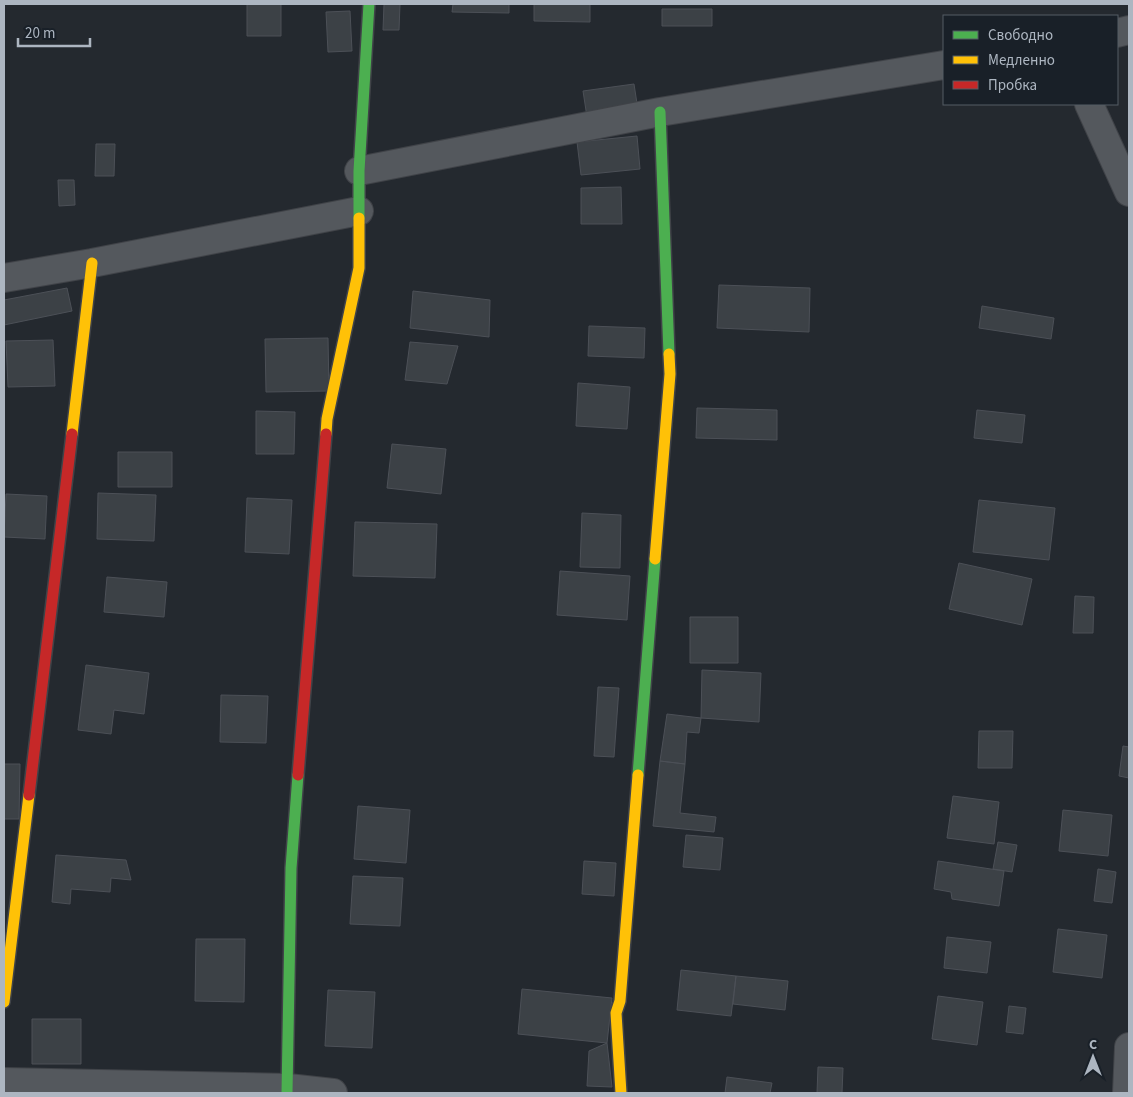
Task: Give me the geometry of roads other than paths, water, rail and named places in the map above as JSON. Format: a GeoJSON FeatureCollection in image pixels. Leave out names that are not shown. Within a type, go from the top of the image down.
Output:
{"type":"FeatureCollection","features":[{"type":"Feature","properties":{"kind":"street"},"geometry":{"type":"LineString","coordinates":[[288,1091],[291,868],[327,419],[359,268],[359,171],[369,4]]}},
{"type":"Feature","properties":{"kind":"street"},"geometry":{"type":"LineString","coordinates":[[359,171],[660,112],[943,64]]}},
{"type":"Feature","properties":{"kind":"street"},"geometry":{"type":"LineString","coordinates":[[1089,105],[1129,192]]}},
{"type":"Feature","properties":{"kind":"street"},"geometry":{"type":"LineString","coordinates":[[620,1093],[616,1013],[620,1001],[632,865],[670,374],[660,112]]}},
{"type":"Feature","properties":{"kind":"street"},"geometry":{"type":"LineString","coordinates":[[4,278],[92,263],[359,211]]}},
{"type":"Feature","properties":{"kind":"street"},"geometry":{"type":"LineString","coordinates":[[4,1002],[92,263]]}},
{"type":"Feature","properties":{"kind":"street"},"geometry":{"type":"LineString","coordinates":[[1126,1093],[1129,1047]]}},
{"type":"Feature","properties":{"kind":"street"},"geometry":{"type":"LineString","coordinates":[[4,1082],[333,1093]]}}]}
